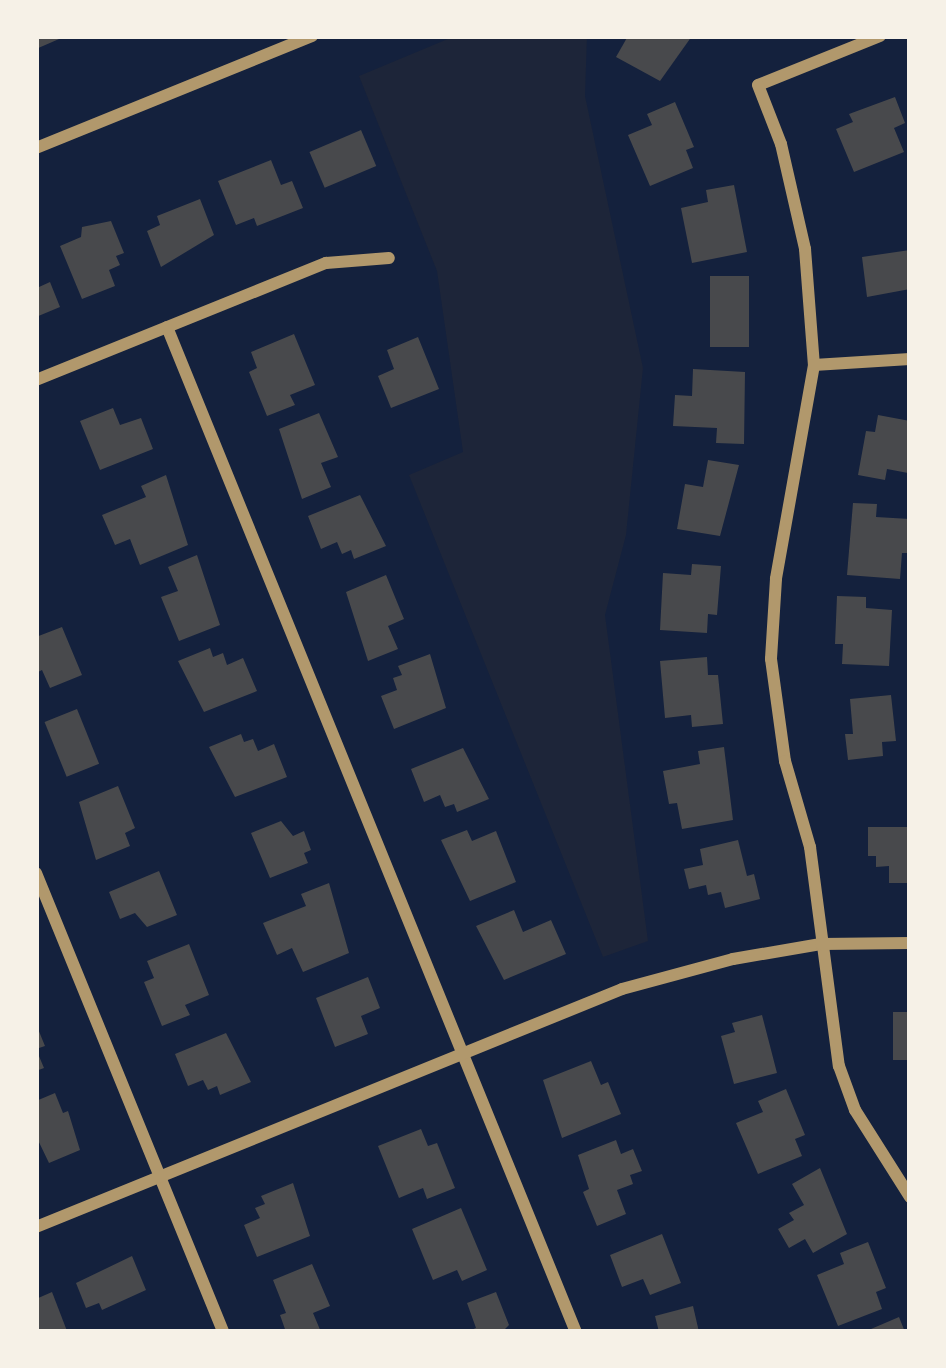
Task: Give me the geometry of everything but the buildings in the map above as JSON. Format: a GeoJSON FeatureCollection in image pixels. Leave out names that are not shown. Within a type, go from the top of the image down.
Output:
{"type":"FeatureCollection","features":[{"type":"Feature","properties":{"kind":"street"},"geometry":{"type":"LineString","coordinates":[[36,148],[312,36]]}},
{"type":"Feature","properties":{"kind":"street"},"geometry":{"type":"LineString","coordinates":[[880,36],[758,85],[787,165],[805,249],[814,365],[776,580],[771,659],[785,760],[810,847],[832,1041],[844,1085],[910,1198]]}},
{"type":"Feature","properties":{"kind":"street"},"geometry":{"type":"LineString","coordinates":[[36,380],[326,263],[389,258]]}},
{"type":"Feature","properties":{"kind":"street"},"geometry":{"type":"LineString","coordinates":[[167,326],[576,1332]]}},
{"type":"Feature","properties":{"kind":"street"},"geometry":{"type":"LineString","coordinates":[[814,365],[910,358]]}},
{"type":"Feature","properties":{"kind":"street"},"geometry":{"type":"LineString","coordinates":[[36,873],[224,1332]]}},
{"type":"Feature","properties":{"kind":"street"},"geometry":{"type":"LineString","coordinates":[[36,1227],[622,988],[733,959],[821,944],[910,943]]}},
{"type":"Feature","properties":{"kind":"shaded area"},"geometry":{"type":"Polygon","coordinates":[[[455,36],[587,36],[585,96],[643,368],[626,535],[605,615],[648,941],[603,957],[409,475],[463,452],[437,271],[359,76],[455,36]]]}}]}
